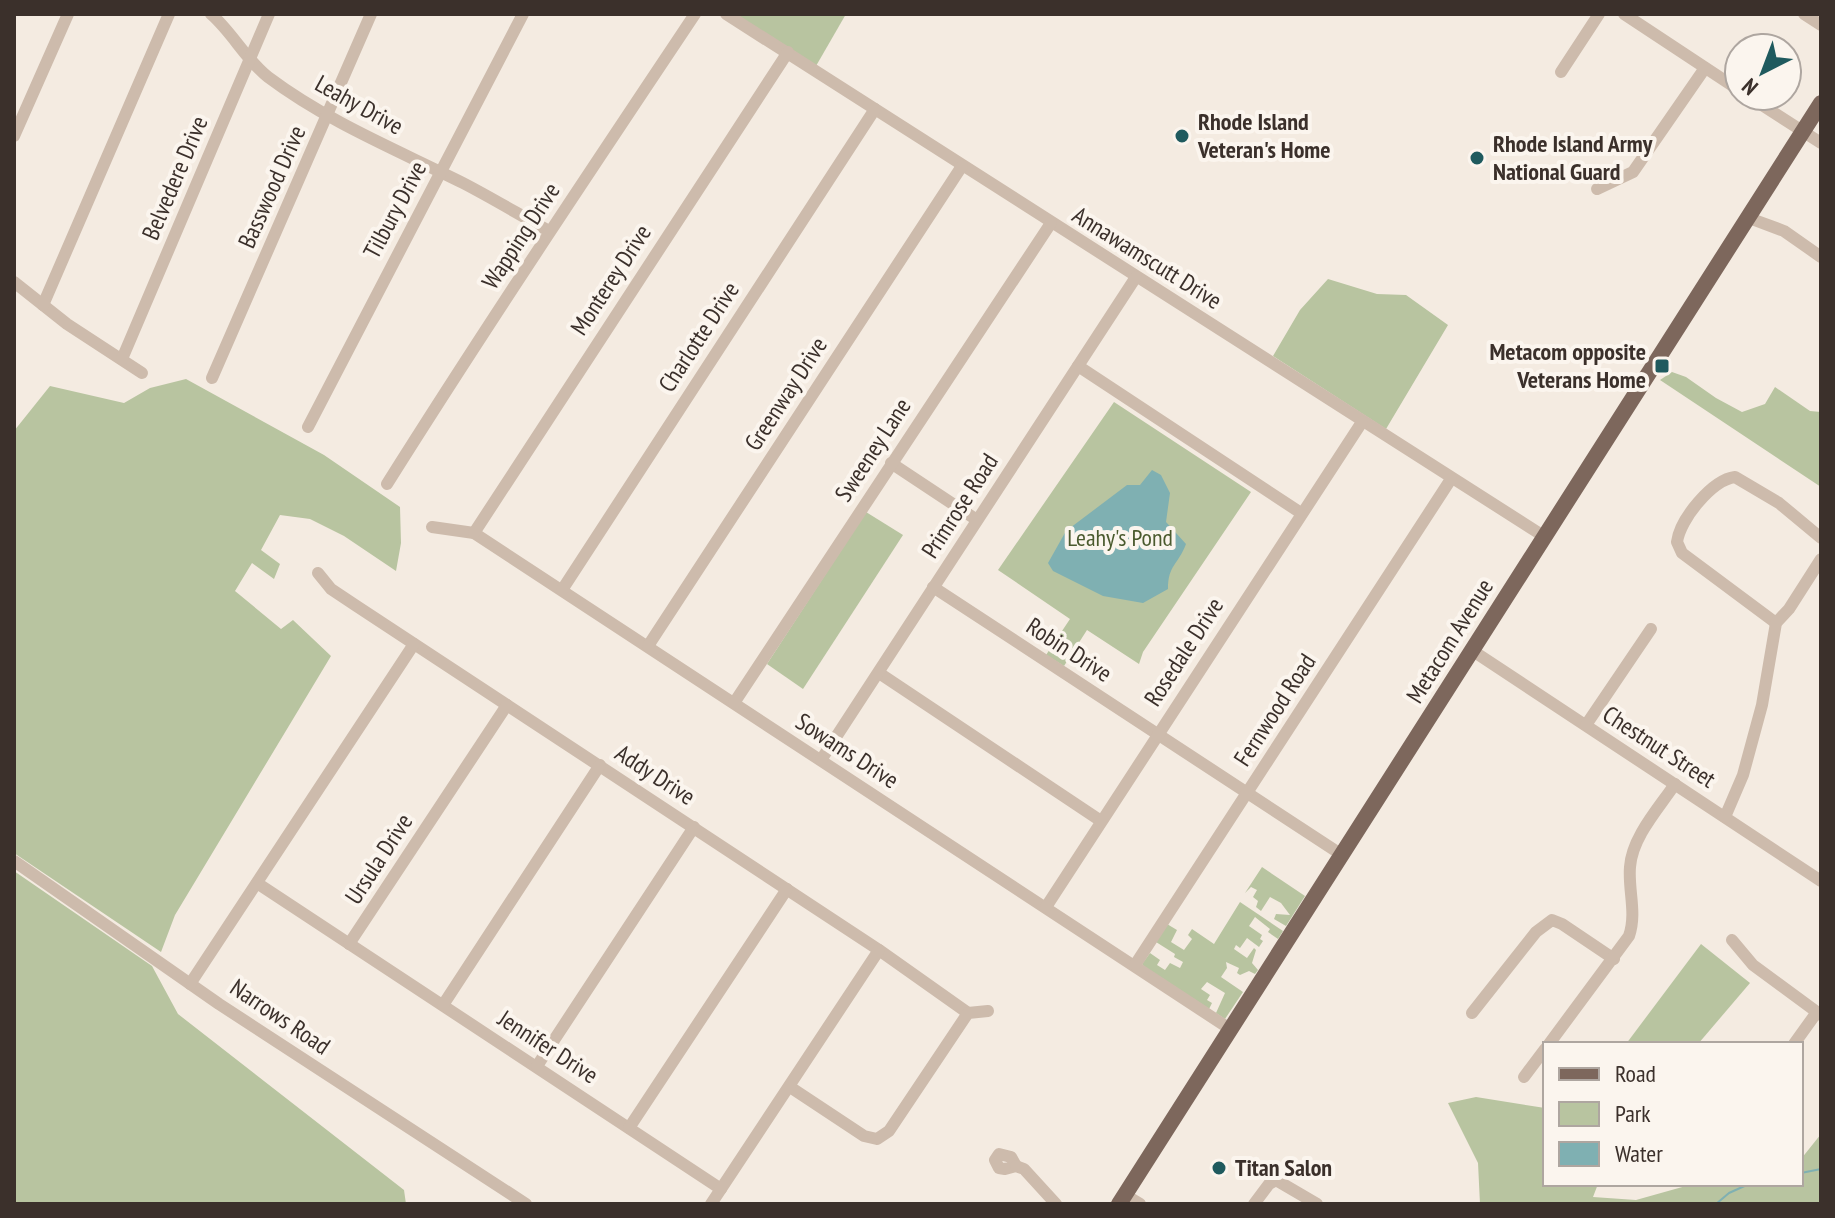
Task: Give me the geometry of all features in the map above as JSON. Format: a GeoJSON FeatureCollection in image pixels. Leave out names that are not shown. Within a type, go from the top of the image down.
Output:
{"type":"FeatureCollection","features":[{"type":"Feature","properties":{"kind":"main road","name":"Metacom Avenue"},"geometry":{"type":"LineString","coordinates":[[1122,1199],[1821,103]]}},
{"type":"Feature","properties":{"kind":"street"},"geometry":{"type":"LineString","coordinates":[[14,136],[68,14]]}},
{"type":"Feature","properties":{"kind":"street"},"geometry":{"type":"LineString","coordinates":[[43,305],[169,14]]}},
{"type":"Feature","properties":{"kind":"street","name":"Leahy Drive"},"geometry":{"type":"LineString","coordinates":[[211,14],[265,75],[328,115],[549,231]]}},
{"type":"Feature","properties":{"kind":"street","name":"Belvedere Drive"},"geometry":{"type":"LineString","coordinates":[[122,359],[269,14]]}},
{"type":"Feature","properties":{"kind":"street","name":"Basswood Drive"},"geometry":{"type":"LineString","coordinates":[[212,378],[371,14]]}},
{"type":"Feature","properties":{"kind":"street","name":"Tilbury Drive"},"geometry":{"type":"LineString","coordinates":[[308,427],[523,14]]}},
{"type":"Feature","properties":{"kind":"street","name":"Wapping Drive"},"geometry":{"type":"LineString","coordinates":[[387,484],[549,231],[695,14]]}},
{"type":"Feature","properties":{"kind":"street","name":"Annawamscutt Drive"},"geometry":{"type":"LineString","coordinates":[[726,14],[1545,537]]}},
{"type":"Feature","properties":{"kind":"street"},"geometry":{"type":"LineString","coordinates":[[1561,72],[1599,14]]}},
{"type":"Feature","properties":{"kind":"street"},"geometry":{"type":"LineString","coordinates":[[1624,14],[1723,80]]}},
{"type":"Feature","properties":{"kind":"street"},"geometry":{"type":"LineString","coordinates":[[1804,14],[1821,25]]}},
{"type":"Feature","properties":{"kind":"street","name":"Monterey Drive"},"geometry":{"type":"LineString","coordinates":[[474,533],[788,52]]}},
{"type":"Feature","properties":{"kind":"street"},"geometry":{"type":"LineString","coordinates":[[1597,189],[1633,172],[1705,68]]}},
{"type":"Feature","properties":{"kind":"street","name":"Charlotte Drive"},"geometry":{"type":"LineString","coordinates":[[562,590],[875,109]]}},
{"type":"Feature","properties":{"kind":"street"},"geometry":{"type":"LineString","coordinates":[[1773,112],[1821,143]]}},
{"type":"Feature","properties":{"kind":"street","name":"Greenway Drive"},"geometry":{"type":"LineString","coordinates":[[648,646],[962,166]]}},
{"type":"Feature","properties":{"kind":"street"},"geometry":{"type":"LineString","coordinates":[[1749,218],[1784,231],[1821,257]]}},
{"type":"Feature","properties":{"kind":"street","name":"Sweeney Lane"},"geometry":{"type":"LineString","coordinates":[[734,703],[1051,223]]}},
{"type":"Feature","properties":{"kind":"street","name":"Primrose Road"},"geometry":{"type":"LineString","coordinates":[[821,760],[1136,277]]}},
{"type":"Feature","properties":{"kind":"street"},"geometry":{"type":"LineString","coordinates":[[14,282],[142,373]]}},
{"type":"Feature","properties":{"kind":"street"},"geometry":{"type":"LineString","coordinates":[[1078,366],[1301,513]]}},
{"type":"Feature","properties":{"kind":"street","name":"Rosedale Drive"},"geometry":{"type":"LineString","coordinates":[[1046,907],[1362,422]]}},
{"type":"Feature","properties":{"kind":"street"},"geometry":{"type":"LineString","coordinates":[[891,463],[977,520]]}},
{"type":"Feature","properties":{"kind":"street"},"geometry":{"type":"LineString","coordinates":[[1776,623],[1682,553],[1677,542],[1683,525],[1713,486],[1735,477],[1779,503],[1821,538]]}},
{"type":"Feature","properties":{"kind":"street","name":"Fernwood Road"},"geometry":{"type":"LineString","coordinates":[[1135,965],[1451,479]]}},
{"type":"Feature","properties":{"kind":"street","name":"Sowams Drive"},"geometry":{"type":"LineString","coordinates":[[432,527],[474,533],[1230,1029]]}},
{"type":"Feature","properties":{"kind":"street"},"geometry":{"type":"LineString","coordinates":[[1725,817],[1743,775],[1762,705],[1776,623],[1789,609],[1821,559]]}},
{"type":"Feature","properties":{"kind":"street","name":"Addy Drive"},"geometry":{"type":"LineString","coordinates":[[318,573],[331,589],[879,950],[968,1013]]}},
{"type":"Feature","properties":{"kind":"street","name":"Robin Drive"},"geometry":{"type":"LineString","coordinates":[[933,587],[1342,855]]}},
{"type":"Feature","properties":{"kind":"street"},"geometry":{"type":"LineString","coordinates":[[1586,725],[1651,629]]}},
{"type":"Feature","properties":{"kind":"street"},"geometry":{"type":"LineString","coordinates":[[190,984],[414,644]]}},
{"type":"Feature","properties":{"kind":"street","name":"Chestnut Street"},"geometry":{"type":"LineString","coordinates":[[1473,651],[1821,881]]}},
{"type":"Feature","properties":{"kind":"street"},"geometry":{"type":"LineString","coordinates":[[879,673],[1101,821]]}},
{"type":"Feature","properties":{"kind":"street","name":"Ursula Drive"},"geometry":{"type":"LineString","coordinates":[[349,944],[507,705]]}},
{"type":"Feature","properties":{"kind":"street"},"geometry":{"type":"LineString","coordinates":[[443,1005],[600,765]]}},
{"type":"Feature","properties":{"kind":"street"},"geometry":{"type":"LineString","coordinates":[[1551,1042],[1625,944],[1632,928],[1632,853],[1675,784]]}},
{"type":"Feature","properties":{"kind":"street"},"geometry":{"type":"LineString","coordinates":[[537,1066],[694,827]]}},
{"type":"Feature","properties":{"kind":"street","name":"Narrows Road"},"geometry":{"type":"LineString","coordinates":[[14,861],[190,984],[526,1204]]}},
{"type":"Feature","properties":{"kind":"street"},"geometry":{"type":"LineString","coordinates":[[257,883],[349,944]]}},
{"type":"Feature","properties":{"kind":"street"},"geometry":{"type":"LineString","coordinates":[[629,1128],[787,889]]}},
{"type":"Feature","properties":{"kind":"street"},"geometry":{"type":"LineString","coordinates":[[1472,1013],[1536,932],[1552,920],[1614,959]]}},
{"type":"Feature","properties":{"kind":"street"},"geometry":{"type":"LineString","coordinates":[[1732,940],[1753,965],[1819,1013],[1796,1042]]}},
{"type":"Feature","properties":{"kind":"street","name":"Jennifer Drive"},"geometry":{"type":"LineString","coordinates":[[349,944],[721,1189]]}},
{"type":"Feature","properties":{"kind":"street"},"geometry":{"type":"LineString","coordinates":[[711,1204],[879,950]]}},
{"type":"Feature","properties":{"kind":"street"},"geometry":{"type":"LineString","coordinates":[[790,1087],[864,1136],[877,1139],[889,1131],[968,1013],[988,1011]]}},
{"type":"Feature","properties":{"kind":"street"},"geometry":{"type":"LineString","coordinates":[[1524,1077],[1543,1052]]}},
{"type":"Feature","properties":{"kind":"street"},"geometry":{"type":"LineString","coordinates":[[1016,1166],[1024,1169],[1056,1204]]}},
{"type":"Feature","properties":{"kind":"street"},"geometry":{"type":"LineString","coordinates":[[1254,1204],[1269,1184],[1276,1180],[1317,1204]]}},
{"type":"Feature","properties":{"kind":"street"},"geometry":{"type":"LineString","coordinates":[[1122,1199],[1140,1204]]}},
{"type":"Feature","properties":{"kind":"green space"},"geometry":{"type":"Polygon","coordinates":[[[730,14],[846,14],[816,66],[730,14]]]}},
{"type":"Feature","properties":{"kind":"green space"},"geometry":{"type":"Polygon","coordinates":[[[1328,279],[1377,294],[1406,295],[1448,325],[1386,429],[1273,356],[1300,310],[1328,279]]]}},
{"type":"Feature","properties":{"kind":"green space"},"geometry":{"type":"Polygon","coordinates":[[[1672,372],[1686,377],[1742,412],[1765,404],[1775,387],[1810,411],[1821,412],[1821,487],[1660,380],[1672,372]]]}},
{"type":"Feature","properties":{"kind":"green space"},"geometry":{"type":"Polygon","coordinates":[[[186,379],[324,455],[400,507],[401,543],[396,571],[344,536],[310,519],[280,515],[261,550],[280,564],[274,579],[252,563],[235,591],[281,629],[293,620],[331,656],[175,915],[161,952],[14,853],[14,431],[50,386],[124,403],[150,388],[186,379]]]}},
{"type":"Feature","properties":{"kind":"green space","name":"Leahy's Pond"},"geometry":{"type":"Polygon","coordinates":[[[1114,402],[1251,492],[1143,652],[1139,664],[1087,630],[1064,666],[1046,655],[1070,619],[998,570],[1114,402]]]}},
{"type":"Feature","properties":{"kind":"green space"},"geometry":{"type":"Polygon","coordinates":[[[866,512],[903,535],[803,689],[767,664],[866,512]]]}},
{"type":"Feature","properties":{"kind":"green space"},"geometry":{"type":"Polygon","coordinates":[[[1262,867],[1305,896],[1286,926],[1274,919],[1276,914],[1290,915],[1281,903],[1270,897],[1261,911],[1253,897],[1257,890],[1251,887],[1245,893],[1262,867]]]}},
{"type":"Feature","properties":{"kind":"green space"},"geometry":{"type":"Polygon","coordinates":[[[14,871],[152,966],[178,1014],[404,1190],[406,1204],[14,1204],[14,871]]]}},
{"type":"Feature","properties":{"kind":"green space"},"geometry":{"type":"Polygon","coordinates":[[[1240,902],[1283,931],[1278,939],[1255,917],[1249,926],[1262,935],[1260,939],[1263,941],[1259,947],[1247,938],[1240,948],[1236,945],[1234,949],[1247,958],[1254,948],[1256,950],[1252,963],[1258,970],[1255,974],[1249,971],[1240,975],[1237,973],[1239,968],[1226,962],[1227,968],[1221,977],[1243,992],[1225,1019],[1216,1013],[1225,993],[1207,982],[1201,989],[1210,995],[1207,1000],[1212,1003],[1209,1009],[1147,971],[1142,964],[1150,953],[1160,960],[1157,965],[1165,970],[1170,963],[1180,968],[1183,962],[1156,942],[1167,924],[1177,930],[1171,942],[1184,950],[1192,939],[1188,935],[1192,929],[1214,944],[1240,902]]]}},
{"type":"Feature","properties":{"kind":"green space"},"geometry":{"type":"Polygon","coordinates":[[[1701,944],[1750,983],[1700,1042],[1628,1042],[1701,944]]]}},
{"type":"Feature","properties":{"kind":"green space"},"geometry":{"type":"Polygon","coordinates":[[[1476,1097],[1543,1108],[1543,1186],[1597,1186],[1593,1197],[1636,1200],[1686,1186],[1803,1186],[1803,1156],[1821,1134],[1821,1204],[1480,1204],[1478,1163],[1448,1103],[1476,1097]]]}},
{"type":"Feature","properties":{"kind":"water"},"geometry":{"type":"Polygon","coordinates":[[[1152,470],[1161,475],[1170,493],[1166,522],[1186,544],[1172,570],[1168,589],[1143,603],[1103,596],[1053,571],[1048,563],[1066,531],[1127,485],[1140,485],[1152,470]]]}},
{"type":"Feature","properties":{"kind":"waterway"},"geometry":{"type":"LineString","coordinates":[[1803,1173],[1821,1169]]}},
{"type":"Feature","properties":{"kind":"waterway"},"geometry":{"type":"LineString","coordinates":[[1716,1204],[1745,1186]]}},
{"type":"Feature","properties":{"kind":"place","name":"Rhode Island Veteran's Home"},"geometry":{"type":"Point","coordinates":[1182,136]}},
{"type":"Feature","properties":{"kind":"place","name":"Rhode Island Army National Guard"},"geometry":{"type":"Point","coordinates":[1477,158]}},
{"type":"Feature","properties":{"kind":"place","name":"Metacom opposite Veterans Home"},"geometry":{"type":"Point","coordinates":[1662,366]}},
{"type":"Feature","properties":{"kind":"place","name":"Titan Salon"},"geometry":{"type":"Point","coordinates":[1219,1168]}}]}
